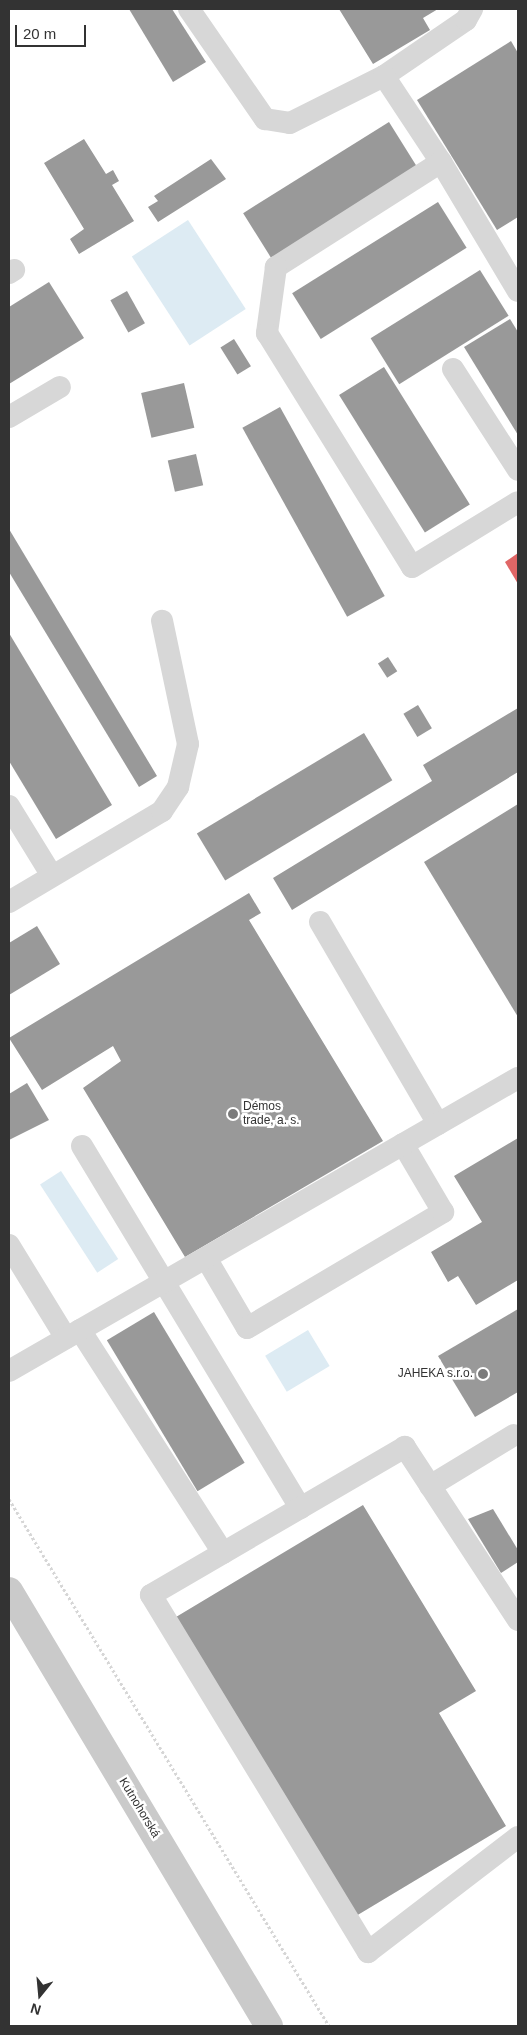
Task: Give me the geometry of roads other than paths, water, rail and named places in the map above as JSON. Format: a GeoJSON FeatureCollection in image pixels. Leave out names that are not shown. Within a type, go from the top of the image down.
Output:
{"type":"FeatureCollection","features":[{"type":"Feature","properties":{"kind":"main road","name":"Kutnohorská"},"geometry":{"type":"LineString","coordinates":[[9,1591],[269,2026]]}},
{"type":"Feature","properties":{"kind":"lane"},"geometry":{"type":"LineString","coordinates":[[189,9],[265,119],[290,123],[384,76],[466,20],[472,9]]}},
{"type":"Feature","properties":{"kind":"lane"},"geometry":{"type":"LineString","coordinates":[[384,76],[441,162],[518,291]]}},
{"type":"Feature","properties":{"kind":"lane"},"geometry":{"type":"LineString","coordinates":[[441,162],[276,267],[266,333],[412,568],[518,502]]}},
{"type":"Feature","properties":{"kind":"lane"},"geometry":{"type":"LineString","coordinates":[[453,369],[518,470]]}},
{"type":"Feature","properties":{"kind":"lane"},"geometry":{"type":"LineString","coordinates":[[9,417],[60,387]]}},
{"type":"Feature","properties":{"kind":"lane"},"geometry":{"type":"LineString","coordinates":[[9,902],[162,811],[178,787],[188,744],[162,621]]}},
{"type":"Feature","properties":{"kind":"lane"},"geometry":{"type":"LineString","coordinates":[[9,806],[52,876]]}},
{"type":"Feature","properties":{"kind":"lane"},"geometry":{"type":"LineString","coordinates":[[320,922],[438,1124]]}},
{"type":"Feature","properties":{"kind":"lane"},"geometry":{"type":"LineString","coordinates":[[10,1368],[73,1334],[518,1078]]}},
{"type":"Feature","properties":{"kind":"lane"},"geometry":{"type":"LineString","coordinates":[[206,1258],[247,1328],[443,1212],[403,1144]]}},
{"type":"Feature","properties":{"kind":"lane"},"geometry":{"type":"LineString","coordinates":[[82,1146],[300,1508]]}},
{"type":"Feature","properties":{"kind":"lane"},"geometry":{"type":"LineString","coordinates":[[9,1245],[73,1334],[223,1553]]}},
{"type":"Feature","properties":{"kind":"lane"},"geometry":{"type":"LineString","coordinates":[[430,1486],[514,1435]]}},
{"type":"Feature","properties":{"kind":"lane"},"geometry":{"type":"LineString","coordinates":[[518,1620],[405,1447],[151,1595],[368,1952],[518,1836]]}},
{"type":"Feature","properties":{"kind":"place","name":"Démos trade, a. s."},"geometry":{"type":"Point","coordinates":[233,1114]}},
{"type":"Feature","properties":{"kind":"place","name":"JAHEKA s.r.o."},"geometry":{"type":"Point","coordinates":[483,1374]}}]}
